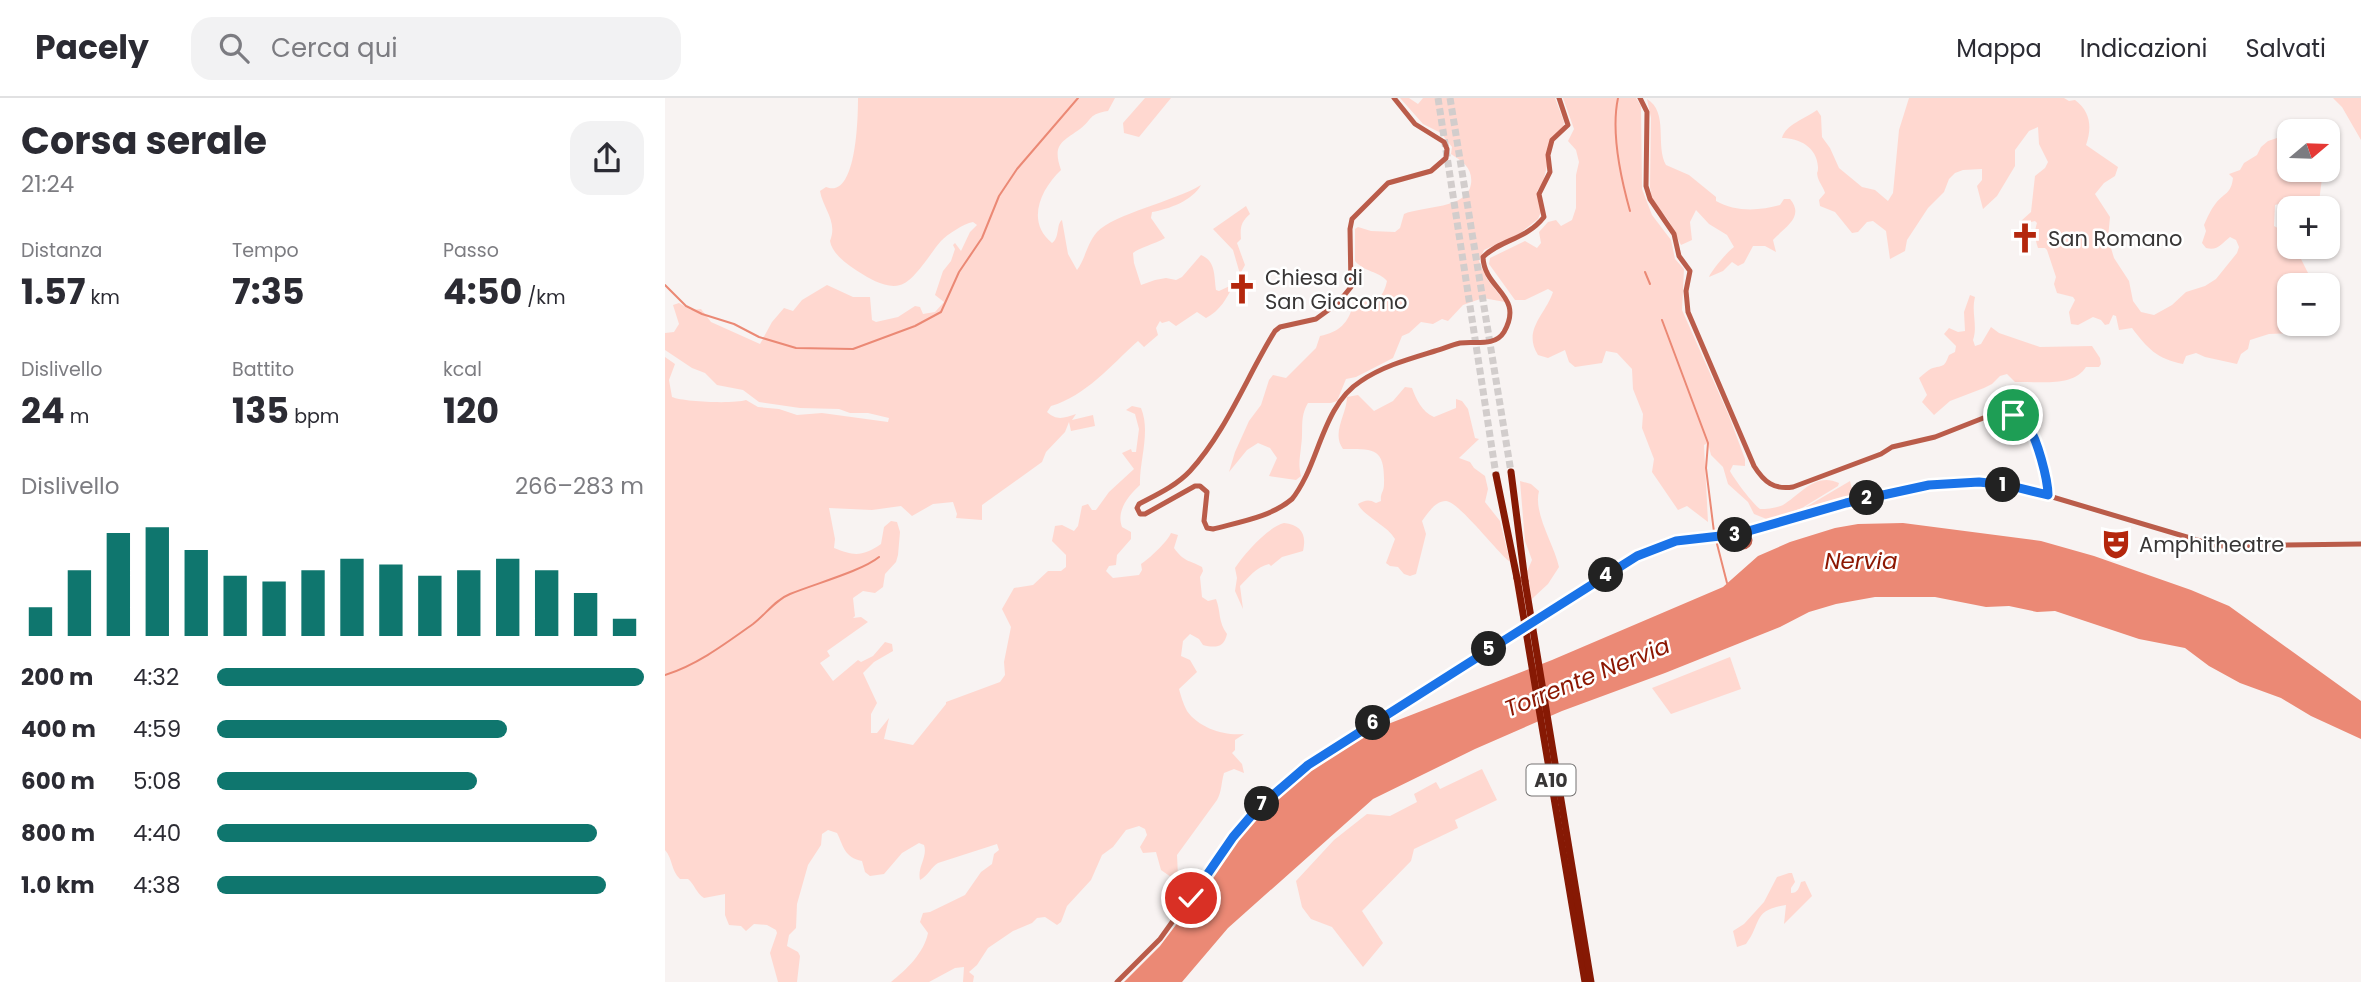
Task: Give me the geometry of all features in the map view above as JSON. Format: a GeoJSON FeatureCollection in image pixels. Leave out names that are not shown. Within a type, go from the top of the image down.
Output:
{"type":"FeatureCollection","features":[{"type":"Feature","properties":{"kind":"highway","name":"A10"},"geometry":{"type":"LineString","coordinates":[[1511,472],[1525,581],[1591,982]]}},
{"type":"Feature","properties":{"kind":"highway","name":"A10"},"geometry":{"type":"LineString","coordinates":[[1496,475],[1517,578],[1585,982]]}},
{"type":"Feature","properties":{"kind":"main road"},"geometry":{"type":"LineString","coordinates":[[1394,98],[1415,124],[1446,145],[1446,158],[1431,171],[1388,183],[1352,219],[1352,280],[1347,293],[1316,320],[1280,327],[1275,331],[1233,409],[1197,462],[1175,484],[1139,504],[1137,508],[1140,514],[1145,514],[1195,486],[1200,486],[1207,492],[1204,522],[1207,528],[1251,520],[1291,500],[1298,491],[1315,457],[1324,429],[1346,394],[1358,382],[1397,363],[1457,344],[1492,342],[1498,339],[1511,318],[1511,308],[1488,276],[1483,266],[1483,257],[1491,249],[1511,242],[1538,226],[1544,218],[1539,194],[1550,172],[1552,140],[1568,125],[1559,98]]}},
{"type":"Feature","properties":{"kind":"main road"},"geometry":{"type":"LineString","coordinates":[[1640,98],[1647,112],[1646,186],[1650,199],[1674,234],[1679,256],[1688,267],[1688,312],[1754,466],[1767,483],[1781,489],[1793,487],[1881,454],[1892,447],[1927,439],[1991,415],[2001,414],[2013,415],[2027,425],[2047,483],[2048,495]]}},
{"type":"Feature","properties":{"kind":"main road"},"geometry":{"type":"LineString","coordinates":[[1118,982],[1160,939],[1233,837],[1257,809],[1308,765],[1637,556],[1676,541],[1738,534],[1893,492],[1946,483],[1979,482],[2007,485],[2048,495],[2217,546],[2361,544]]}},
{"type":"Feature","properties":{"kind":"main road"},"geometry":{"type":"LineString","coordinates":[[1716,536],[1743,547],[1766,526]]}},
{"type":"Feature","properties":{"kind":"main road"},"geometry":{"type":"LineString","coordinates":[[1745,532],[1750,536],[1750,542]]}},
{"type":"Feature","properties":{"kind":"main road"},"geometry":{"type":"LineString","coordinates":[[1737,544],[1738,534]]}},
{"type":"Feature","properties":{"kind":"shaded area"},"geometry":{"type":"Polygon","coordinates":[[[858,98],[1115,98],[1108,111],[1094,115],[1060,145],[1058,161],[1061,170],[1047,187],[1039,206],[1039,226],[1044,235],[1052,243],[1062,220],[1068,254],[1077,270],[1094,236],[1105,225],[1201,185],[1186,200],[1152,212],[1151,218],[1165,238],[1133,253],[1141,285],[1155,280],[1176,280],[1182,277],[1201,255],[1212,265],[1216,290],[1234,284],[1223,304],[1211,315],[1206,318],[1197,312],[1176,326],[1169,321],[1160,321],[1156,328],[1158,335],[1144,347],[1138,341],[1087,387],[1051,406],[1047,412],[1057,418],[1076,414],[1072,420],[1093,415],[1095,426],[1071,431],[1069,422],[1065,432],[1046,452],[1042,462],[982,505],[982,520],[956,518],[953,502],[933,504],[912,516],[901,506],[872,510],[829,508],[835,539],[834,548],[841,551],[858,554],[881,544],[884,527],[891,521],[897,522],[900,532],[896,562],[885,574],[883,587],[875,593],[863,591],[853,598],[853,618],[861,617],[868,622],[827,651],[830,656],[820,663],[833,681],[858,660],[861,662],[873,656],[885,642],[892,644],[893,651],[874,662],[863,673],[877,703],[871,714],[871,733],[877,733],[889,718],[884,739],[913,745],[946,702],[1000,682],[1005,675],[1004,662],[1011,627],[1002,609],[1014,588],[1033,585],[1048,571],[1061,571],[1066,567],[1066,555],[1052,541],[1055,526],[1062,525],[1074,531],[1078,526],[1082,506],[1088,504],[1092,510],[1096,510],[1109,492],[1134,469],[1122,453],[1131,449],[1136,452],[1139,429],[1135,414],[1126,410],[1132,406],[1141,408],[1144,417],[1145,437],[1140,485],[1127,499],[1121,515],[1122,527],[1131,532],[1131,539],[1117,555],[1116,565],[1109,566],[1106,571],[1113,578],[1139,575],[1141,564],[1171,533],[1178,535],[1174,548],[1184,558],[1202,567],[1202,597],[1208,601],[1216,599],[1227,634],[1224,642],[1215,647],[1203,645],[1190,634],[1183,641],[1181,656],[1190,660],[1197,672],[1179,689],[1187,711],[1198,722],[1220,732],[1244,734],[1235,740],[1235,750],[1232,753],[1242,764],[1244,773],[1234,769],[1224,773],[1217,800],[1177,855],[1178,876],[1171,877],[1161,870],[1156,852],[1143,853],[1140,847],[1147,835],[1145,829],[1139,826],[1126,830],[1113,847],[1102,855],[1091,880],[1067,906],[1061,922],[1057,925],[1045,917],[1037,918],[988,948],[969,972],[974,976],[973,982],[963,982],[964,967],[955,968],[929,982],[891,982],[909,966],[923,947],[928,933],[920,922],[923,913],[965,895],[981,872],[992,864],[994,854],[999,850],[997,844],[938,863],[920,880],[924,845],[919,843],[902,853],[884,874],[870,876],[865,872],[862,861],[851,857],[845,851],[837,833],[828,830],[822,834],[821,845],[808,865],[797,904],[796,928],[789,935],[787,946],[800,956],[797,982],[778,982],[770,953],[776,930],[767,925],[754,924],[746,931],[741,926],[729,925],[725,915],[725,894],[704,898],[688,879],[680,879],[677,876],[665,850],[665,357],[675,364],[669,380],[672,397],[678,399],[720,402],[746,400],[758,407],[779,409],[797,415],[822,413],[888,422],[889,418],[839,409],[800,408],[759,402],[743,390],[717,385],[705,373],[692,368],[665,350],[665,333],[674,332],[679,324],[673,305],[679,303],[691,310],[701,309],[711,322],[760,344],[772,322],[784,308],[793,311],[802,300],[827,285],[853,297],[870,297],[872,320],[876,322],[898,317],[915,306],[920,307],[923,314],[935,312],[944,302],[935,295],[943,271],[951,261],[955,249],[953,245],[955,243],[961,251],[970,232],[977,225],[969,223],[948,235],[916,273],[900,285],[890,286],[873,280],[837,255],[831,246],[831,221],[820,191],[826,187],[836,188],[844,181],[850,169],[856,137],[858,98]]]}},
{"type":"Feature","properties":{"kind":"shaded area"},"geometry":{"type":"Polygon","coordinates":[[[1145,98],[1171,98],[1139,137],[1124,133],[1123,123],[1145,98]]]}},
{"type":"Feature","properties":{"kind":"shaded area"},"geometry":{"type":"Polygon","coordinates":[[[1400,98],[1409,98],[1418,104],[1423,98],[1555,98],[1564,122],[1563,129],[1554,139],[1543,182],[1537,191],[1541,212],[1538,219],[1519,234],[1484,250],[1479,261],[1487,279],[1505,302],[1483,298],[1463,305],[1448,321],[1442,319],[1433,324],[1421,322],[1402,336],[1393,358],[1356,377],[1346,379],[1337,401],[1308,403],[1303,419],[1299,461],[1301,476],[1296,480],[1269,476],[1277,458],[1270,448],[1258,443],[1247,450],[1229,472],[1249,421],[1261,405],[1273,375],[1286,378],[1316,348],[1320,336],[1342,326],[1353,304],[1378,298],[1384,290],[1387,281],[1384,278],[1355,261],[1355,229],[1358,227],[1371,231],[1395,232],[1400,228],[1404,214],[1453,202],[1468,192],[1471,178],[1466,166],[1451,154],[1452,147],[1441,133],[1423,124],[1400,98]]]}},
{"type":"Feature","properties":{"kind":"shaded area"},"geometry":{"type":"Polygon","coordinates":[[[1563,98],[1636,98],[1641,106],[1642,189],[1652,215],[1671,240],[1675,259],[1684,269],[1682,310],[1745,459],[1745,466],[1733,465],[1730,471],[1735,480],[1760,509],[1783,505],[1815,482],[1830,480],[1839,483],[1838,486],[1802,508],[1769,520],[1754,514],[1748,502],[1728,484],[1723,467],[1711,455],[1708,443],[1704,445],[1708,522],[1687,506],[1678,510],[1652,472],[1654,459],[1642,428],[1643,414],[1633,389],[1632,369],[1617,353],[1606,351],[1602,363],[1575,367],[1569,362],[1565,350],[1548,358],[1538,355],[1534,346],[1534,330],[1553,292],[1548,289],[1525,300],[1515,300],[1489,264],[1490,258],[1525,241],[1537,248],[1541,243],[1539,232],[1548,222],[1556,220],[1561,226],[1572,220],[1576,208],[1576,175],[1579,162],[1576,150],[1568,141],[1574,129],[1563,98]]]}},
{"type":"Feature","properties":{"kind":"shaded area"},"geometry":{"type":"Polygon","coordinates":[[[1909,98],[2075,100],[2089,121],[2086,145],[2118,167],[2115,176],[2104,183],[2095,194],[2110,217],[2108,238],[2114,258],[2129,281],[2133,301],[2141,312],[2154,315],[2172,305],[2186,292],[2216,279],[2237,253],[2239,247],[2236,240],[2230,237],[2216,248],[2206,248],[2202,243],[2206,219],[2214,205],[2231,187],[2233,178],[2229,174],[2240,170],[2244,163],[2257,155],[2261,147],[2277,138],[2277,182],[2322,182],[2320,196],[2277,196],[2275,205],[2277,259],[2301,259],[2308,273],[2277,273],[2277,334],[2250,340],[2248,349],[2241,354],[2237,364],[2196,353],[2186,356],[2183,364],[2166,359],[2153,352],[2132,328],[2119,330],[2116,316],[2113,315],[2109,324],[2105,325],[2093,317],[2078,325],[2071,324],[2069,312],[2075,300],[2057,293],[2054,284],[2056,277],[2047,250],[2038,248],[2037,245],[2037,223],[2031,222],[2026,229],[2019,227],[2021,221],[2031,212],[2035,176],[2048,162],[2039,144],[2038,127],[2029,131],[2015,150],[2015,166],[1997,196],[1983,209],[1977,186],[1982,180],[1982,169],[1955,173],[1949,179],[1944,192],[1928,208],[1907,240],[1905,251],[1890,259],[1886,231],[1873,221],[1867,222],[1858,232],[1852,233],[1835,212],[1820,206],[1819,200],[1825,193],[1818,178],[1814,154],[1801,142],[1782,138],[1791,126],[1817,110],[1821,116],[1822,137],[1839,168],[1862,187],[1875,190],[1888,201],[1893,193],[1899,130],[1909,98]]]}},
{"type":"Feature","properties":{"kind":"shaded area"},"geometry":{"type":"Polygon","coordinates":[[[2333,98],[2361,98],[2361,140],[2342,107],[2333,98]]]}},
{"type":"Feature","properties":{"kind":"shaded area"},"geometry":{"type":"Polygon","coordinates":[[[1647,99],[1658,112],[1661,148],[1666,165],[1689,175],[1716,197],[1716,201],[1739,209],[1756,209],[1780,205],[1784,199],[1790,199],[1794,205],[1794,216],[1773,240],[1776,252],[1765,246],[1753,246],[1744,263],[1738,266],[1732,262],[1723,271],[1709,277],[1734,247],[1727,235],[1709,224],[1696,210],[1690,222],[1692,240],[1681,245],[1669,221],[1652,199],[1651,118],[1647,99]]]}},
{"type":"Feature","properties":{"kind":"shaded area"},"geometry":{"type":"Polygon","coordinates":[[[1246,206],[1250,214],[1243,222],[1241,239],[1237,243],[1245,265],[1240,274],[1233,250],[1213,229],[1246,206]]]}},
{"type":"Feature","properties":{"kind":"shaded area"},"geometry":{"type":"Polygon","coordinates":[[[1970,295],[1975,297],[1975,346],[1981,344],[1991,327],[1999,333],[2040,347],[2092,346],[2101,364],[2099,367],[2086,367],[2080,374],[2063,381],[2015,382],[2007,374],[2000,376],[1984,388],[1950,401],[1934,415],[1922,402],[1927,395],[1919,378],[1931,369],[1944,365],[1949,355],[1955,352],[1956,346],[1944,334],[1949,328],[1958,332],[1965,331],[1964,312],[1970,295]]]}},
{"type":"Feature","properties":{"kind":"shaded area"},"geometry":{"type":"Polygon","coordinates":[[[1405,387],[1412,388],[1423,409],[1434,417],[1456,408],[1456,399],[1462,401],[1468,409],[1475,438],[1479,439],[1459,458],[1470,462],[1485,476],[1488,489],[1485,502],[1500,521],[1510,562],[1459,509],[1446,501],[1435,505],[1422,521],[1426,534],[1416,574],[1404,574],[1398,567],[1386,563],[1395,539],[1358,504],[1367,500],[1376,503],[1381,501],[1384,484],[1383,463],[1376,453],[1363,449],[1343,449],[1339,430],[1347,397],[1358,395],[1374,411],[1393,401],[1405,387]]]}},
{"type":"Feature","properties":{"kind":"shaded area"},"geometry":{"type":"Polygon","coordinates":[[[1520,481],[1531,484],[1539,491],[1541,519],[1559,567],[1548,584],[1519,611],[1513,578],[1526,574],[1532,560],[1525,541],[1520,481]]]}},
{"type":"Feature","properties":{"kind":"shaded area"},"geometry":{"type":"Polygon","coordinates":[[[1850,481],[1854,498],[1807,512],[1806,507],[1850,481]]]}},
{"type":"Feature","properties":{"kind":"shaded area"},"geometry":{"type":"Polygon","coordinates":[[[1284,523],[1299,528],[1304,540],[1303,551],[1282,557],[1271,566],[1264,565],[1256,570],[1240,586],[1243,609],[1235,591],[1235,568],[1264,535],[1284,523]]]}},
{"type":"Feature","properties":{"kind":"shaded area"},"geometry":{"type":"Polygon","coordinates":[[[1730,657],[1741,689],[1671,714],[1652,688],[1730,657]]]}},
{"type":"Feature","properties":{"kind":"shaded area"},"geometry":{"type":"Polygon","coordinates":[[[1482,769],[1497,800],[1455,820],[1458,828],[1414,849],[1411,861],[1362,911],[1383,943],[1363,967],[1332,927],[1311,919],[1302,907],[1296,881],[1334,840],[1367,814],[1390,816],[1417,802],[1414,794],[1436,782],[1440,789],[1482,769]]]}},
{"type":"Feature","properties":{"kind":"shaded area"},"geometry":{"type":"Polygon","coordinates":[[[1792,873],[1795,882],[1791,893],[1797,891],[1801,882],[1805,881],[1812,896],[1784,924],[1786,905],[1768,910],[1759,918],[1746,944],[1737,947],[1733,931],[1744,924],[1764,902],[1777,877],[1792,873]]]}},
{"type":"Feature","properties":{"kind":"water","name":"Nervia"},"geometry":{"type":"Polygon","coordinates":[[[1903,523],[2041,541],[2094,556],[2229,606],[2361,701],[2361,739],[2311,716],[2281,698],[2240,683],[2209,666],[2185,648],[2139,639],[2055,611],[2037,612],[2009,606],[1986,607],[1935,597],[1875,597],[1836,604],[1809,612],[1780,627],[1562,711],[1475,749],[1373,799],[1228,928],[1182,982],[1124,982],[1160,946],[1246,828],[1260,813],[1306,770],[1347,745],[1388,724],[1552,660],[1723,587],[1758,556],[1790,542],[1858,524],[1903,523]]]}},
{"type":"Feature","properties":{"kind":"waterway"},"geometry":{"type":"LineString","coordinates":[[665,285],[686,306],[702,314],[734,324],[759,337],[796,348],[853,349],[915,326],[941,312],[959,272],[982,238],[999,196],[1017,169],[1078,98]]}},
{"type":"Feature","properties":{"kind":"waterway"},"geometry":{"type":"LineString","coordinates":[[1618,98],[1616,140],[1630,211]]}},
{"type":"Feature","properties":{"kind":"waterway"},"geometry":{"type":"LineString","coordinates":[[1645,272],[1650,284]]}},
{"type":"Feature","properties":{"kind":"waterway"},"geometry":{"type":"LineString","coordinates":[[1662,320],[1708,443],[1706,468],[1714,532]]}},
{"type":"Feature","properties":{"kind":"waterway"},"geometry":{"type":"LineString","coordinates":[[1716,540],[1727,583]]}},
{"type":"Feature","properties":{"kind":"waterway"},"geometry":{"type":"LineString","coordinates":[[665,675],[700,660],[753,624],[785,597],[850,572],[879,557]]}},
{"type":"Feature","properties":{"kind":"tunnel"},"geometry":{"type":"LineString","coordinates":[[1438,98],[1496,475]]}},
{"type":"Feature","properties":{"kind":"tunnel"},"geometry":{"type":"LineString","coordinates":[[1450,98],[1511,472]]}},
{"type":"Feature","properties":{"kind":"place","name":"San Romano"},"geometry":{"type":"Point","coordinates":[2025,238]}},
{"type":"Feature","properties":{"kind":"place","name":"Chiesa di San Giacomo"},"geometry":{"type":"Point","coordinates":[1242,289]}},
{"type":"Feature","properties":{"kind":"place","name":"Amphitheatre"},"geometry":{"type":"Point","coordinates":[2116,544]}},
{"type":"Feature","properties":{"kind":"route"},"geometry":{"type":"LineString","coordinates":[[1191,898],[1233,837],[1257,809],[1308,765],[1637,556],[1676,541],[1738,534],[1846,503],[1929,485],[1979,482],[2007,485],[2048,495],[2035,443],[2027,425],[2013,415]]}},
{"type":"Feature","properties":{"kind":"water label","name":"Torrente Nervia"},"geometry":{"type":"Point","coordinates":[1587,677]}}]}
